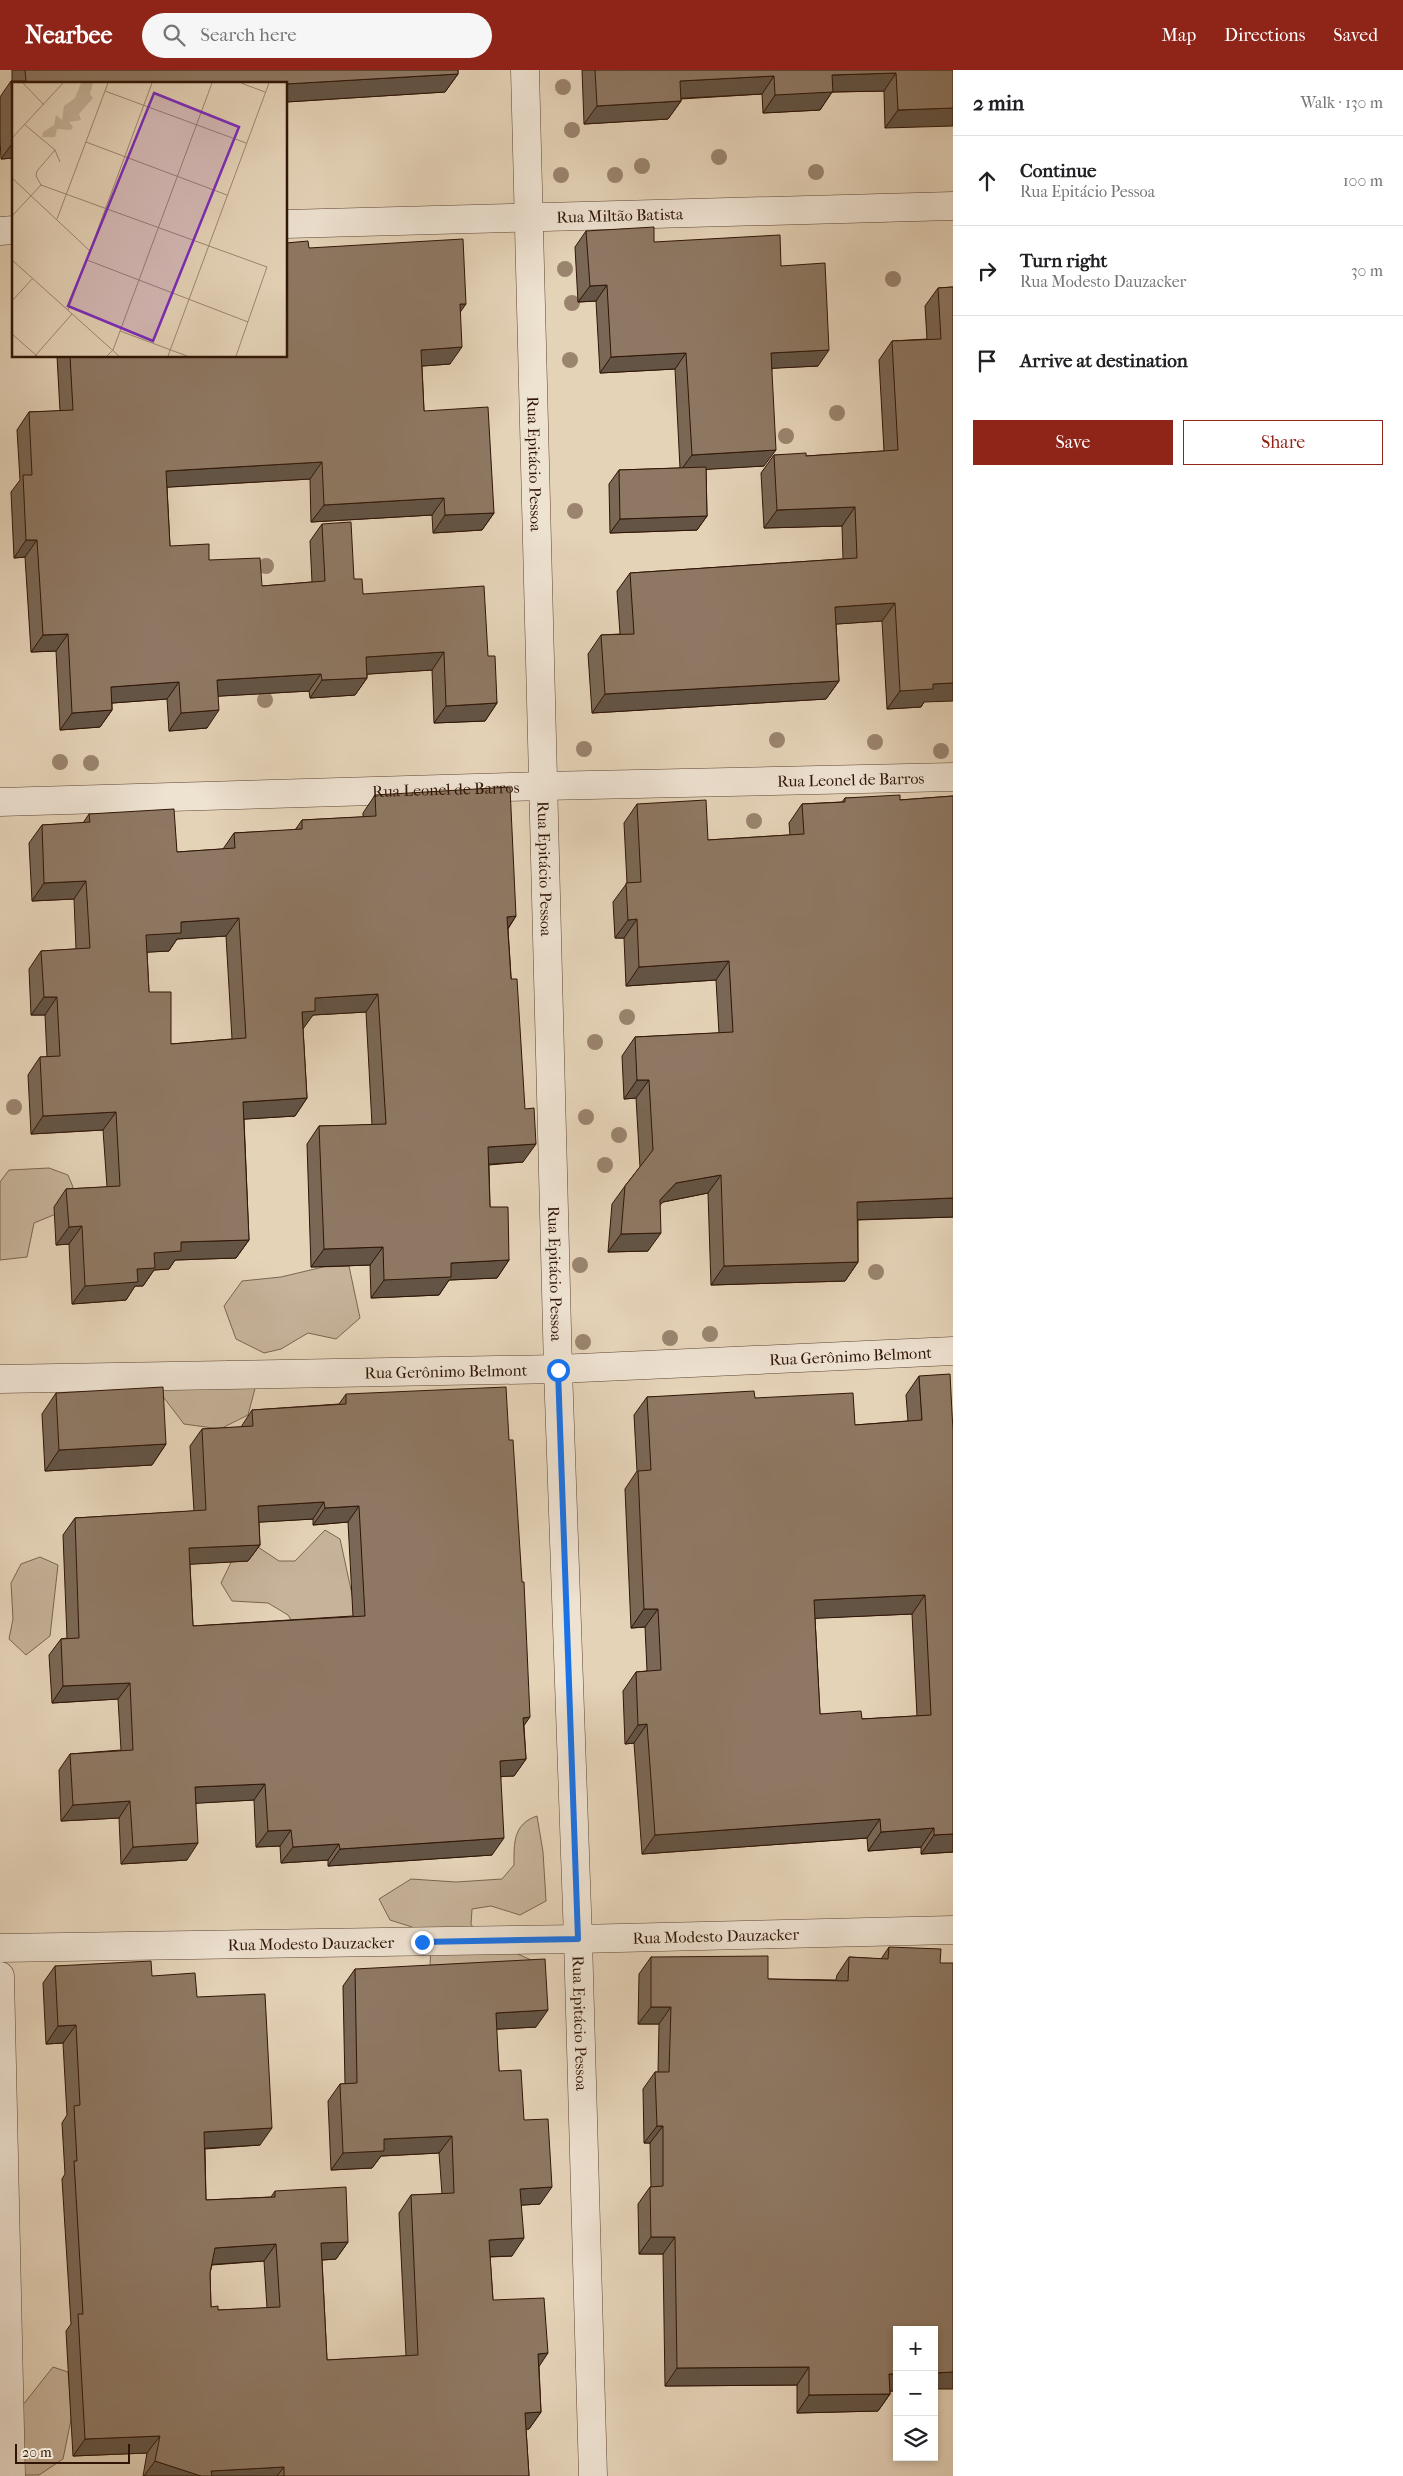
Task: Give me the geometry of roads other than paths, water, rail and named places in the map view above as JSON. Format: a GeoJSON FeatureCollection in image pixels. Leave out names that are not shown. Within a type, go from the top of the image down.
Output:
{"type":"FeatureCollection","features":[{"type":"Feature","properties":{"kind":"street","name":"Rua Epitácio Pessoa"},"geometry":{"type":"LineString","coordinates":[[525,70],[558,1370],[578,1939],[593,2476]]}},
{"type":"Feature","properties":{"kind":"street","name":"Rua Miltão Batista"},"geometry":{"type":"LineString","coordinates":[[288,224],[953,206]]}},
{"type":"Feature","properties":{"kind":"street","name":"Rua Leonel de Barros"},"geometry":{"type":"LineString","coordinates":[[0,802],[544,786],[953,777]]}},
{"type":"Feature","properties":{"kind":"street","name":"Rua Gerônimo Belmont"},"geometry":{"type":"LineString","coordinates":[[0,1379],[558,1370],[953,1351]]}},
{"type":"Feature","properties":{"kind":"street","name":"Rua Modesto Dauzacker"},"geometry":{"type":"LineString","coordinates":[[0,1948],[578,1939],[953,1930]]}},
{"type":"Feature","properties":{"kind":"street"},"geometry":{"type":"LineString","coordinates":[[0,1976],[12,2476]]}}]}
